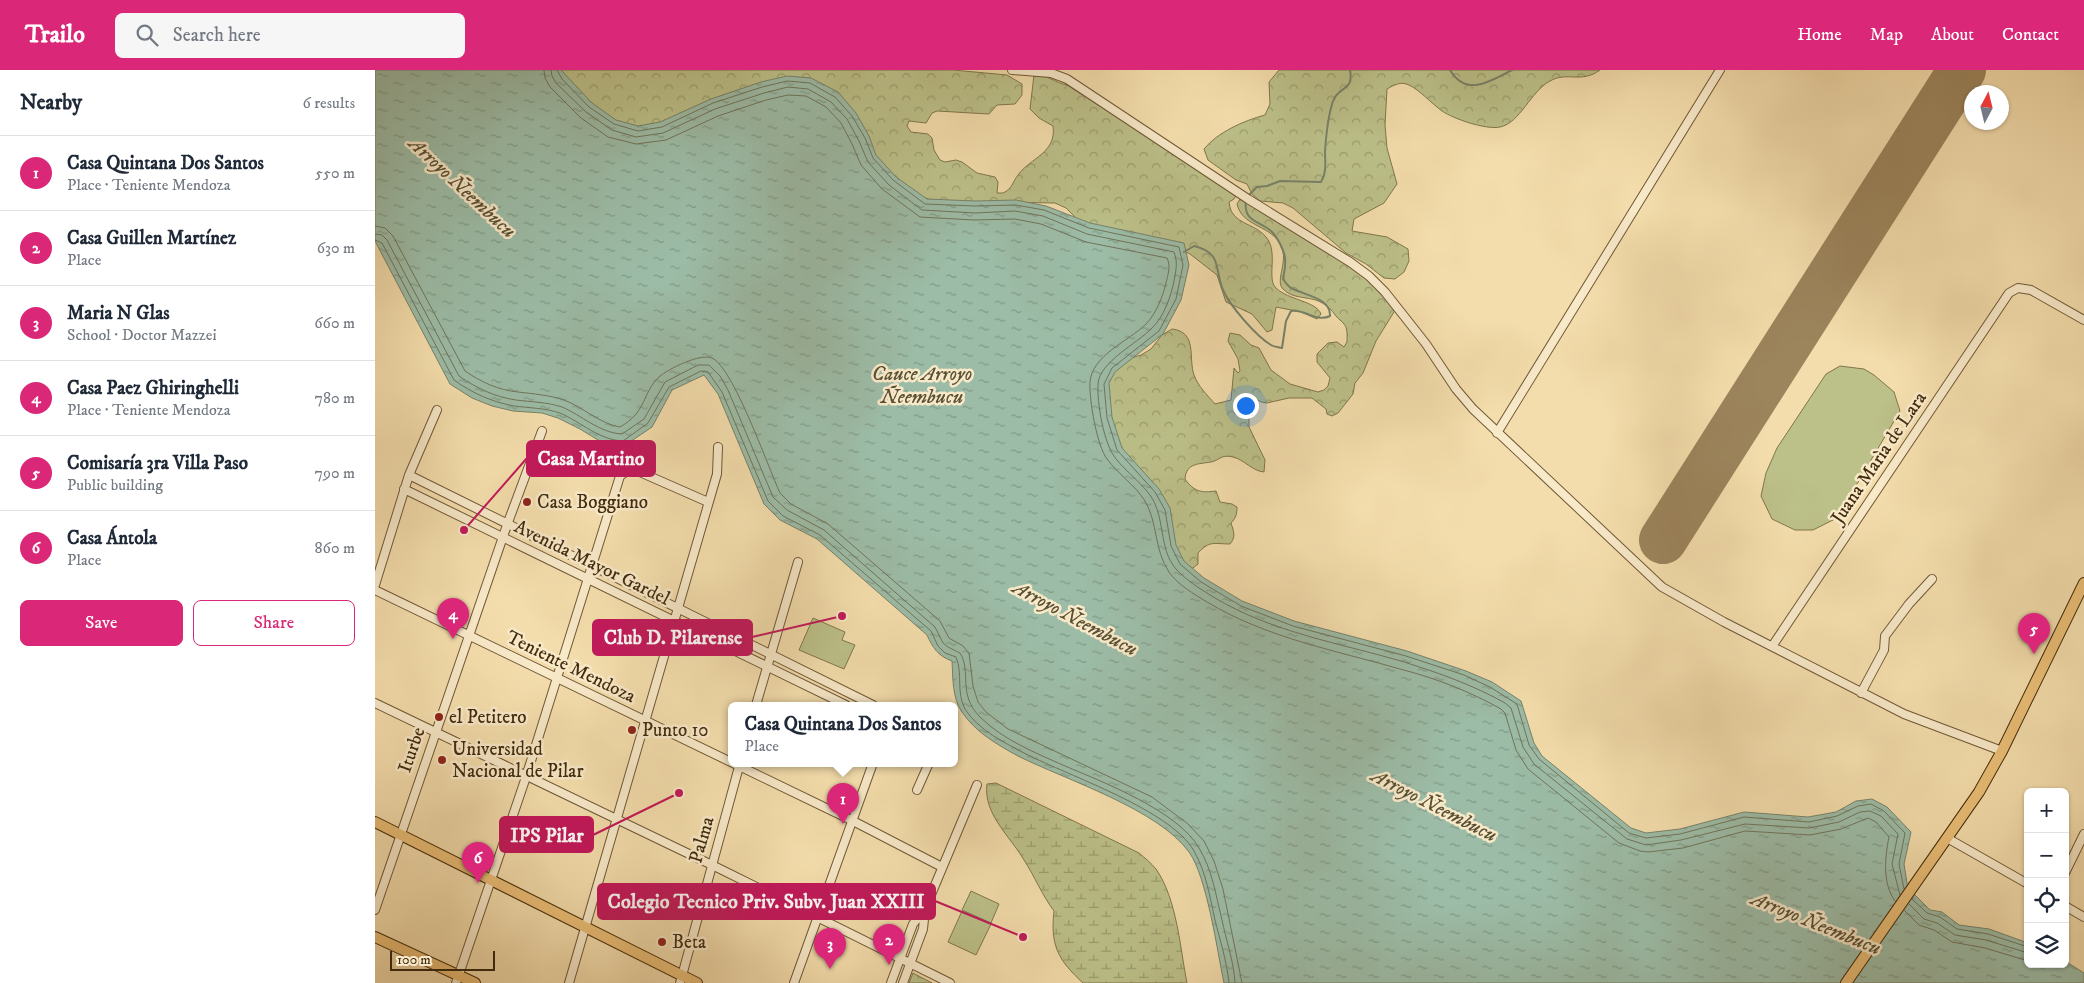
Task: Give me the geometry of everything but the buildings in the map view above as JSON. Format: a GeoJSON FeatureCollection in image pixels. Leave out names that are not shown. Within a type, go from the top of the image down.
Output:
{"type":"FeatureCollection","features":[{"type":"Feature","properties":{"kind":"main road"},"geometry":{"type":"LineString","coordinates":[[1846,983],[1979,792],[2080,601],[2084,583]]}},
{"type":"Feature","properties":{"kind":"main road"},"geometry":{"type":"LineString","coordinates":[[375,822],[586,927],[681,979],[697,983]]}},
{"type":"Feature","properties":{"kind":"main road"},"geometry":{"type":"LineString","coordinates":[[375,937],[458,979],[475,983]]}},
{"type":"Feature","properties":{"kind":"street"},"geometry":{"type":"LineString","coordinates":[[1013,70],[1051,74],[1067,79],[1248,200],[1350,262],[1369,276],[1385,292],[1426,344],[1456,389],[1473,409],[1661,587],[1861,694],[1904,714],[2002,751]]}},
{"type":"Feature","properties":{"kind":"street"},"geometry":{"type":"LineString","coordinates":[[1497,433],[1720,70]]}},
{"type":"Feature","properties":{"kind":"street","name":"Juana Marìa de Lara"},"geometry":{"type":"LineString","coordinates":[[1773,646],[2013,290],[2024,288],[2031,290],[2084,320]]}},
{"type":"Feature","properties":{"kind":"street"},"geometry":{"type":"LineString","coordinates":[[375,586],[409,475],[437,410]]}},
{"type":"Feature","properties":{"kind":"street","name":"Iturbe"},"geometry":{"type":"LineString","coordinates":[[375,910],[502,538],[542,431]]}},
{"type":"Feature","properties":{"kind":"street"},"geometry":{"type":"LineString","coordinates":[[569,983],[717,474],[718,447]]}},
{"type":"Feature","properties":{"kind":"street"},"geometry":{"type":"LineString","coordinates":[[458,979],[526,777],[620,476],[627,471],[633,470],[708,502]]}},
{"type":"Feature","properties":{"kind":"street","name":"Avenida Mayor Gardel"},"geometry":{"type":"LineString","coordinates":[[409,475],[867,702]]}},
{"type":"Feature","properties":{"kind":"street","name":"Avenida Mayor Gardel"},"geometry":{"type":"LineString","coordinates":[[404,490],[839,702]]}},
{"type":"Feature","properties":{"kind":"street"},"geometry":{"type":"LineString","coordinates":[[757,702],[798,562]]}},
{"type":"Feature","properties":{"kind":"street"},"geometry":{"type":"LineString","coordinates":[[1861,694],[1884,650],[1885,636],[1931,579]]}},
{"type":"Feature","properties":{"kind":"street","name":"Teniente Mendoza"},"geometry":{"type":"LineString","coordinates":[[375,590],[728,759]]}},
{"type":"Feature","properties":{"kind":"street"},"geometry":{"type":"LineString","coordinates":[[375,703],[712,865],[950,983]]}},
{"type":"Feature","properties":{"kind":"street","name":"Palma"},"geometry":{"type":"LineString","coordinates":[[681,979],[739,767]]}},
{"type":"Feature","properties":{"kind":"street","name":"Teniente Mendoza"},"geometry":{"type":"LineString","coordinates":[[744,767],[941,867]]}},
{"type":"Feature","properties":{"kind":"street"},"geometry":{"type":"LineString","coordinates":[[794,983],[872,767]]}},
{"type":"Feature","properties":{"kind":"street"},"geometry":{"type":"LineString","coordinates":[[917,790],[927,767]]}},
{"type":"Feature","properties":{"kind":"street"},"geometry":{"type":"LineString","coordinates":[[903,983],[923,929],[925,910],[941,867],[977,785]]}},
{"type":"Feature","properties":{"kind":"street"},"geometry":{"type":"LineString","coordinates":[[2069,865],[2084,834]]}},
{"type":"Feature","properties":{"kind":"street"},"geometry":{"type":"LineString","coordinates":[[1947,838],[2024,882]]}},
{"type":"Feature","properties":{"kind":"street"},"geometry":{"type":"LineString","coordinates":[[2069,908],[2084,917]]}},
{"type":"Feature","properties":{"kind":"street"},"geometry":{"type":"LineString","coordinates":[[891,983],[913,924],[925,910]]}},
{"type":"Feature","properties":{"kind":"green space"},"geometry":{"type":"Polygon","coordinates":[[[545,70],[953,70],[1007,75],[1022,84],[1022,95],[1015,104],[997,105],[989,114],[937,111],[932,113],[926,123],[909,121],[907,126],[911,132],[928,134],[932,138],[934,150],[940,160],[945,162],[956,160],[977,173],[995,177],[998,182],[997,193],[1003,193],[1008,190],[1023,169],[1047,149],[1051,143],[1053,126],[1039,118],[1030,109],[1034,75],[1043,76],[1067,85],[1237,194],[1229,202],[1234,215],[1261,232],[1270,243],[1273,284],[1281,292],[1314,306],[1321,314],[1317,319],[1301,312],[1276,307],[1272,330],[1267,332],[1252,314],[1226,302],[1217,275],[1190,254],[1179,249],[1152,245],[1078,220],[1066,208],[1055,203],[934,201],[917,195],[746,89],[723,95],[642,142],[545,70]]]}},
{"type":"Feature","properties":{"kind":"green space"},"geometry":{"type":"Polygon","coordinates":[[[1279,70],[1600,70],[1587,76],[1562,77],[1550,81],[1537,92],[1514,120],[1494,128],[1470,123],[1442,111],[1418,90],[1409,85],[1403,83],[1387,89],[1385,125],[1387,148],[1397,184],[1384,203],[1354,219],[1352,231],[1387,237],[1408,249],[1409,261],[1404,272],[1395,279],[1384,278],[1366,264],[1346,253],[1293,208],[1283,203],[1260,201],[1252,194],[1247,184],[1236,180],[1208,160],[1204,149],[1216,137],[1248,120],[1265,115],[1270,104],[1269,82],[1279,70]]]}},
{"type":"Feature","properties":{"kind":"green space"},"geometry":{"type":"Polygon","coordinates":[[[1242,196],[1342,257],[1399,304],[1376,341],[1363,373],[1355,383],[1353,394],[1338,413],[1332,416],[1327,414],[1326,409],[1312,398],[1289,398],[1267,403],[1261,402],[1246,393],[1244,398],[1249,410],[1249,427],[1265,460],[1264,472],[1256,470],[1237,458],[1229,456],[1194,465],[1188,470],[1185,479],[1192,487],[1202,492],[1216,491],[1220,502],[1237,507],[1236,516],[1231,523],[1234,534],[1230,544],[1209,544],[1198,553],[1198,564],[1189,571],[1102,414],[1105,380],[1131,358],[1151,349],[1162,335],[1172,329],[1180,331],[1189,340],[1194,375],[1200,387],[1215,404],[1231,400],[1234,368],[1238,373],[1240,371],[1238,359],[1228,341],[1230,333],[1240,335],[1251,345],[1259,348],[1271,370],[1290,384],[1318,392],[1328,386],[1330,378],[1317,362],[1317,354],[1328,343],[1337,342],[1344,347],[1347,342],[1345,326],[1329,308],[1315,300],[1295,296],[1283,289],[1280,280],[1283,255],[1279,242],[1269,232],[1244,217],[1237,204],[1242,196]]]}},
{"type":"Feature","properties":{"kind":"green space"},"geometry":{"type":"Polygon","coordinates":[[[1840,366],[1864,369],[1874,375],[1894,392],[1900,411],[1837,518],[1813,530],[1795,530],[1772,519],[1761,496],[1766,473],[1777,448],[1826,374],[1840,366]]]}},
{"type":"Feature","properties":{"kind":"green space"},"geometry":{"type":"Polygon","coordinates":[[[813,618],[845,632],[842,640],[855,645],[844,669],[799,650],[813,618]]]}},
{"type":"Feature","properties":{"kind":"green space"},"geometry":{"type":"Polygon","coordinates":[[[996,783],[1139,853],[1156,869],[1169,895],[1173,909],[1187,983],[1083,983],[1074,975],[1062,959],[1055,943],[1053,933],[1054,911],[1024,860],[993,815],[987,795],[987,784],[996,783]]]}},
{"type":"Feature","properties":{"kind":"green space"},"geometry":{"type":"Polygon","coordinates":[[[971,891],[999,904],[991,923],[962,910],[971,891]]]}},
{"type":"Feature","properties":{"kind":"green space"},"geometry":{"type":"Polygon","coordinates":[[[962,911],[991,924],[976,955],[948,942],[962,911]]]}},
{"type":"Feature","properties":{"kind":"green space"},"geometry":{"type":"Polygon","coordinates":[[[913,973],[932,983],[909,983],[913,973]]]}},
{"type":"Feature","properties":{"kind":"water","name":"Cauce Arroyo Ñeembucu"},"geometry":{"type":"Polygon","coordinates":[[[375,70],[561,70],[592,103],[616,120],[638,126],[660,122],[711,99],[761,82],[787,76],[811,78],[838,92],[856,113],[869,136],[876,155],[896,177],[927,199],[1016,200],[1046,206],[1090,223],[1184,243],[1189,265],[1181,300],[1163,334],[1115,372],[1109,383],[1112,417],[1122,448],[1159,489],[1170,508],[1176,545],[1184,561],[1204,578],[1242,601],[1294,621],[1407,651],[1492,682],[1521,701],[1534,743],[1542,756],[1631,828],[1646,833],[1680,829],[1744,812],[1808,817],[1836,812],[1856,801],[1872,799],[1887,807],[1911,832],[1904,864],[1907,883],[1909,889],[1930,910],[1942,912],[1959,925],[1989,929],[2024,942],[2024,968],[2069,968],[2069,964],[2084,973],[2084,983],[1224,983],[1206,896],[1201,878],[1189,852],[1175,837],[1156,822],[1134,809],[1018,756],[995,743],[973,726],[962,712],[956,700],[952,661],[940,654],[934,648],[927,635],[817,539],[780,520],[764,504],[718,394],[704,375],[672,390],[652,427],[624,446],[598,440],[558,418],[542,413],[513,411],[492,406],[472,398],[450,384],[375,241],[375,70]]]}},
{"type":"Feature","properties":{"kind":"waterway"},"geometry":{"type":"LineString","coordinates":[[1248,196],[1257,187],[1267,186],[1280,181],[1321,182],[1325,171],[1326,139],[1331,107],[1339,92],[1350,82],[1350,70]]}},
{"type":"Feature","properties":{"kind":"waterway"},"geometry":{"type":"LineString","coordinates":[[1450,70],[1456,78],[1463,83],[1471,85],[1479,85],[1512,70]]}},
{"type":"Feature","properties":{"kind":"waterway"},"geometry":{"type":"LineString","coordinates":[[1184,252],[1194,246],[1203,249],[1214,257],[1226,297],[1251,328],[1272,346],[1282,348],[1286,321],[1291,311],[1320,318],[1330,316],[1329,310],[1322,301],[1291,288],[1283,279],[1285,256],[1280,244],[1271,231],[1249,217],[1246,200]]}},
{"type":"Feature","properties":{"kind":"runway"},"geometry":{"type":"LineString","coordinates":[[1663,540],[1962,70]]}},
{"type":"Feature","properties":{"kind":"place","name":"Casa Boggiano"},"geometry":{"type":"Point","coordinates":[527,502]}},
{"type":"Feature","properties":{"kind":"place","name":"Casa Martino"},"geometry":{"type":"Point","coordinates":[464,530]}},
{"type":"Feature","properties":{"kind":"place","name":"Club D. Pilarense"},"geometry":{"type":"Point","coordinates":[842,616]}},
{"type":"Feature","properties":{"kind":"place","name":"Casa Paez Ghiringhelli"},"geometry":{"type":"Point","coordinates":[453,639]}},
{"type":"Feature","properties":{"kind":"place","name":"Comisaría 3ra Villa Paso"},"geometry":{"type":"Point","coordinates":[2034,654]}},
{"type":"Feature","properties":{"kind":"place","name":"el Petitero"},"geometry":{"type":"Point","coordinates":[439,717]}},
{"type":"Feature","properties":{"kind":"place","name":"Punto 10"},"geometry":{"type":"Point","coordinates":[632,730]}},
{"type":"Feature","properties":{"kind":"place","name":"Universidad Nacional de Pilar"},"geometry":{"type":"Point","coordinates":[442,760]}},
{"type":"Feature","properties":{"kind":"place","name":"IPS Pilar"},"geometry":{"type":"Point","coordinates":[679,793]}},
{"type":"Feature","properties":{"kind":"place","name":"Casa Quintana Dos Santos"},"geometry":{"type":"Point","coordinates":[843,824]}},
{"type":"Feature","properties":{"kind":"place","name":"Casa Ántola"},"geometry":{"type":"Point","coordinates":[478,883]}},
{"type":"Feature","properties":{"kind":"place","name":"Colegio Tecnico Priv. Subv. Juan XXIII"},"geometry":{"type":"Point","coordinates":[1023,937]}},
{"type":"Feature","properties":{"kind":"place","name":"Beta"},"geometry":{"type":"Point","coordinates":[662,942]}},
{"type":"Feature","properties":{"kind":"place","name":"Casa Guillen Martínez"},"geometry":{"type":"Point","coordinates":[889,965]}},
{"type":"Feature","properties":{"kind":"place","name":"Maria N Glas"},"geometry":{"type":"Point","coordinates":[830,969]}},
{"type":"Feature","properties":{"kind":"water label","name":"Arroyo Ñeembucu"},"geometry":{"type":"Point","coordinates":[462,188]}},
{"type":"Feature","properties":{"kind":"water label","name":"Arroyo Ñeembucu"},"geometry":{"type":"Point","coordinates":[1075,619]}},
{"type":"Feature","properties":{"kind":"water label","name":"Arroyo Ñeembucu"},"geometry":{"type":"Point","coordinates":[1434,806]}},
{"type":"Feature","properties":{"kind":"water label","name":"Arroyo Ñeembucu"},"geometry":{"type":"Point","coordinates":[1816,924]}}]}
